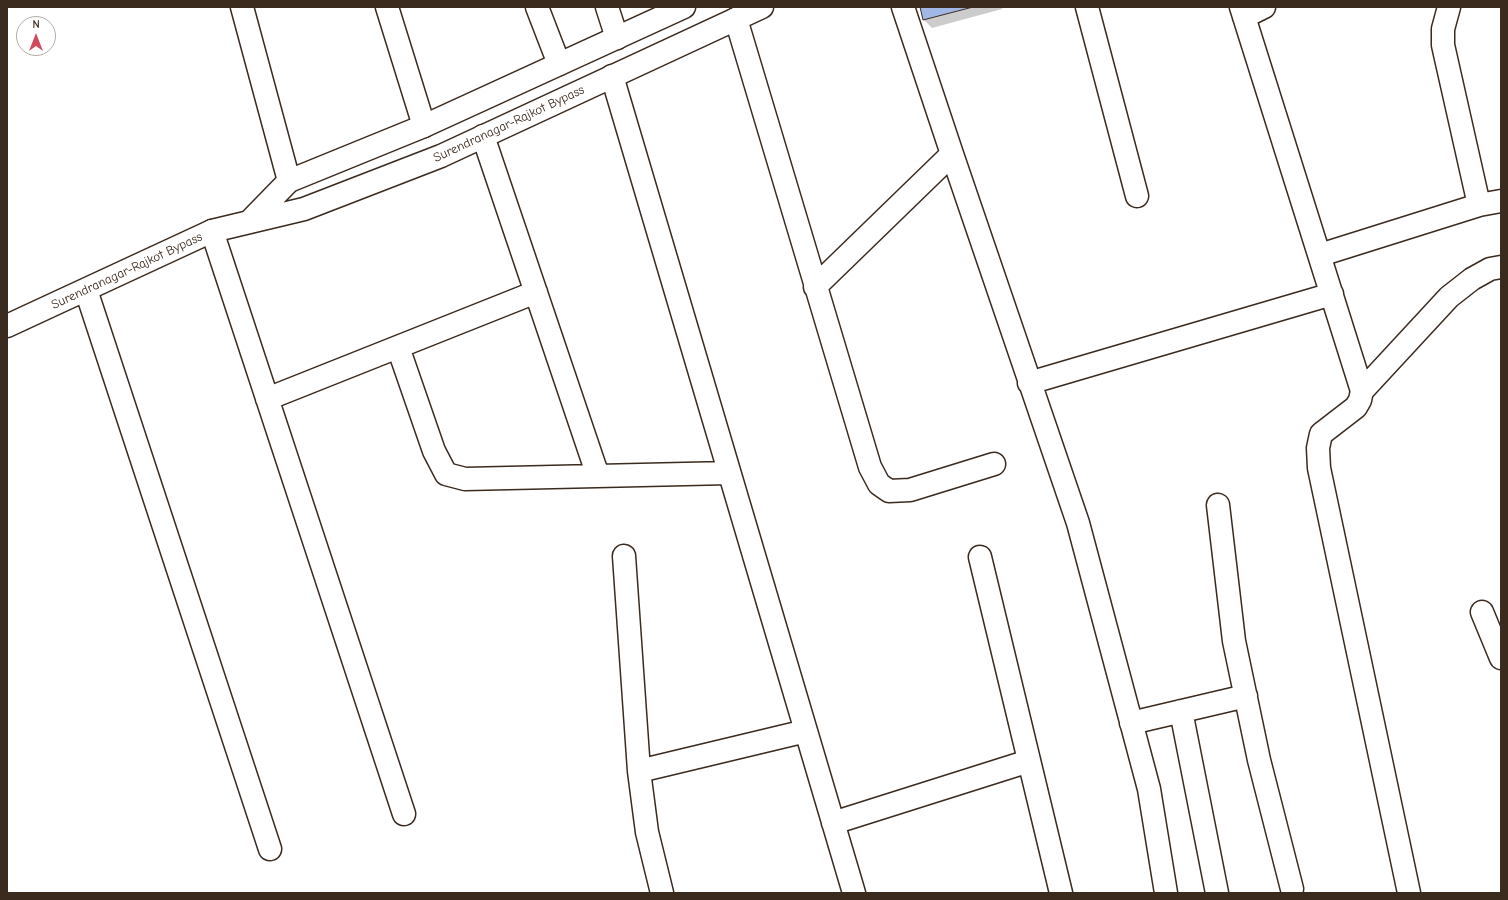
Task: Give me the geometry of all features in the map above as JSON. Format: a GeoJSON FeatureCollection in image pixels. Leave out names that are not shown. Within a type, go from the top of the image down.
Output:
{"type":"FeatureCollection","features":[{"type":"Feature","properties":{"kind":"street"},"geometry":{"type":"LineString","coordinates":[[242,7],[288,181]]}},
{"type":"Feature","properties":{"kind":"street"},"geometry":{"type":"LineString","coordinates":[[387,7],[424,126]]}},
{"type":"Feature","properties":{"kind":"street"},"geometry":{"type":"LineString","coordinates":[[537,7],[559,64]]}},
{"type":"Feature","properties":{"kind":"street"},"geometry":{"type":"LineString","coordinates":[[607,7],[617,38]]}},
{"type":"Feature","properties":{"kind":"street"},"geometry":{"type":"LineString","coordinates":[[249,222],[288,181],[424,126],[684,7]]}},
{"type":"Feature","properties":{"kind":"street","name":"Surendranagar-Rajkot Bypass"},"geometry":{"type":"LineString","coordinates":[[7,326],[212,231],[304,209],[441,156],[762,7]]}},
{"type":"Feature","properties":{"kind":"street"},"geometry":{"type":"LineString","coordinates":[[903,7],[1029,383],[1078,523],[1149,789],[1166,893]]}},
{"type":"Feature","properties":{"kind":"street"},"geometry":{"type":"LineString","coordinates":[[1087,7],[1137,196]]}},
{"type":"Feature","properties":{"kind":"street"},"geometry":{"type":"LineString","coordinates":[[1264,7],[1243,12],[1362,391],[1360,400],[1356,407],[1321,434],[1318,448],[1319,468],[1409,893]]}},
{"type":"Feature","properties":{"kind":"street"},"geometry":{"type":"LineString","coordinates":[[1449,7],[1442,29],[1442,45],[1479,205]]}},
{"type":"Feature","properties":{"kind":"street"},"geometry":{"type":"LineString","coordinates":[[736,19],[870,467],[879,484],[890,491],[910,490],[994,464]]}},
{"type":"Feature","properties":{"kind":"street"},"geometry":{"type":"LineString","coordinates":[[612,76],[854,893]]}},
{"type":"Feature","properties":{"kind":"street"},"geometry":{"type":"LineString","coordinates":[[483,136],[598,476]]}},
{"type":"Feature","properties":{"kind":"street"},"geometry":{"type":"LineString","coordinates":[[816,287],[952,154]]}},
{"type":"Feature","properties":{"kind":"street"},"geometry":{"type":"LineString","coordinates":[[1320,255],[1479,205],[1501,201]]}},
{"type":"Feature","properties":{"kind":"street"},"geometry":{"type":"LineString","coordinates":[[212,231],[404,814]]}},
{"type":"Feature","properties":{"kind":"street"},"geometry":{"type":"LineString","coordinates":[[1362,391],[1449,298],[1472,279],[1490,269],[1501,267]]}},
{"type":"Feature","properties":{"kind":"street"},"geometry":{"type":"LineString","coordinates":[[86,290],[270,849]]}},
{"type":"Feature","properties":{"kind":"street"},"geometry":{"type":"LineString","coordinates":[[267,399],[536,292]]}},
{"type":"Feature","properties":{"kind":"street"},"geometry":{"type":"LineString","coordinates":[[1029,383],[1332,294]]}},
{"type":"Feature","properties":{"kind":"street"},"geometry":{"type":"LineString","coordinates":[[398,347],[434,452],[446,474],[465,479],[729,472]]}},
{"type":"Feature","properties":{"kind":"street"},"geometry":{"type":"LineString","coordinates":[[1218,506],[1234,641],[1259,760],[1292,889]]}},
{"type":"Feature","properties":{"kind":"street"},"geometry":{"type":"LineString","coordinates":[[624,556],[639,771],[647,832],[662,893]]}},
{"type":"Feature","properties":{"kind":"street"},"geometry":{"type":"LineString","coordinates":[[980,557],[1061,893]]}},
{"type":"Feature","properties":{"kind":"street"},"geometry":{"type":"LineString","coordinates":[[1482,612],[1501,658]]}},
{"type":"Feature","properties":{"kind":"street"},"geometry":{"type":"LineString","coordinates":[[1131,723],[1246,696]]}},
{"type":"Feature","properties":{"kind":"street"},"geometry":{"type":"LineString","coordinates":[[1181,711],[1217,893]]}},
{"type":"Feature","properties":{"kind":"street"},"geometry":{"type":"LineString","coordinates":[[639,771],[806,731]]}},
{"type":"Feature","properties":{"kind":"street"},"geometry":{"type":"LineString","coordinates":[[833,823],[1029,761]]}},
{"type":"Feature","properties":{"kind":"building"},"geometry":{"type":"Polygon","coordinates":[[[920,7],[973,7],[923,20],[920,7]]]}}]}
